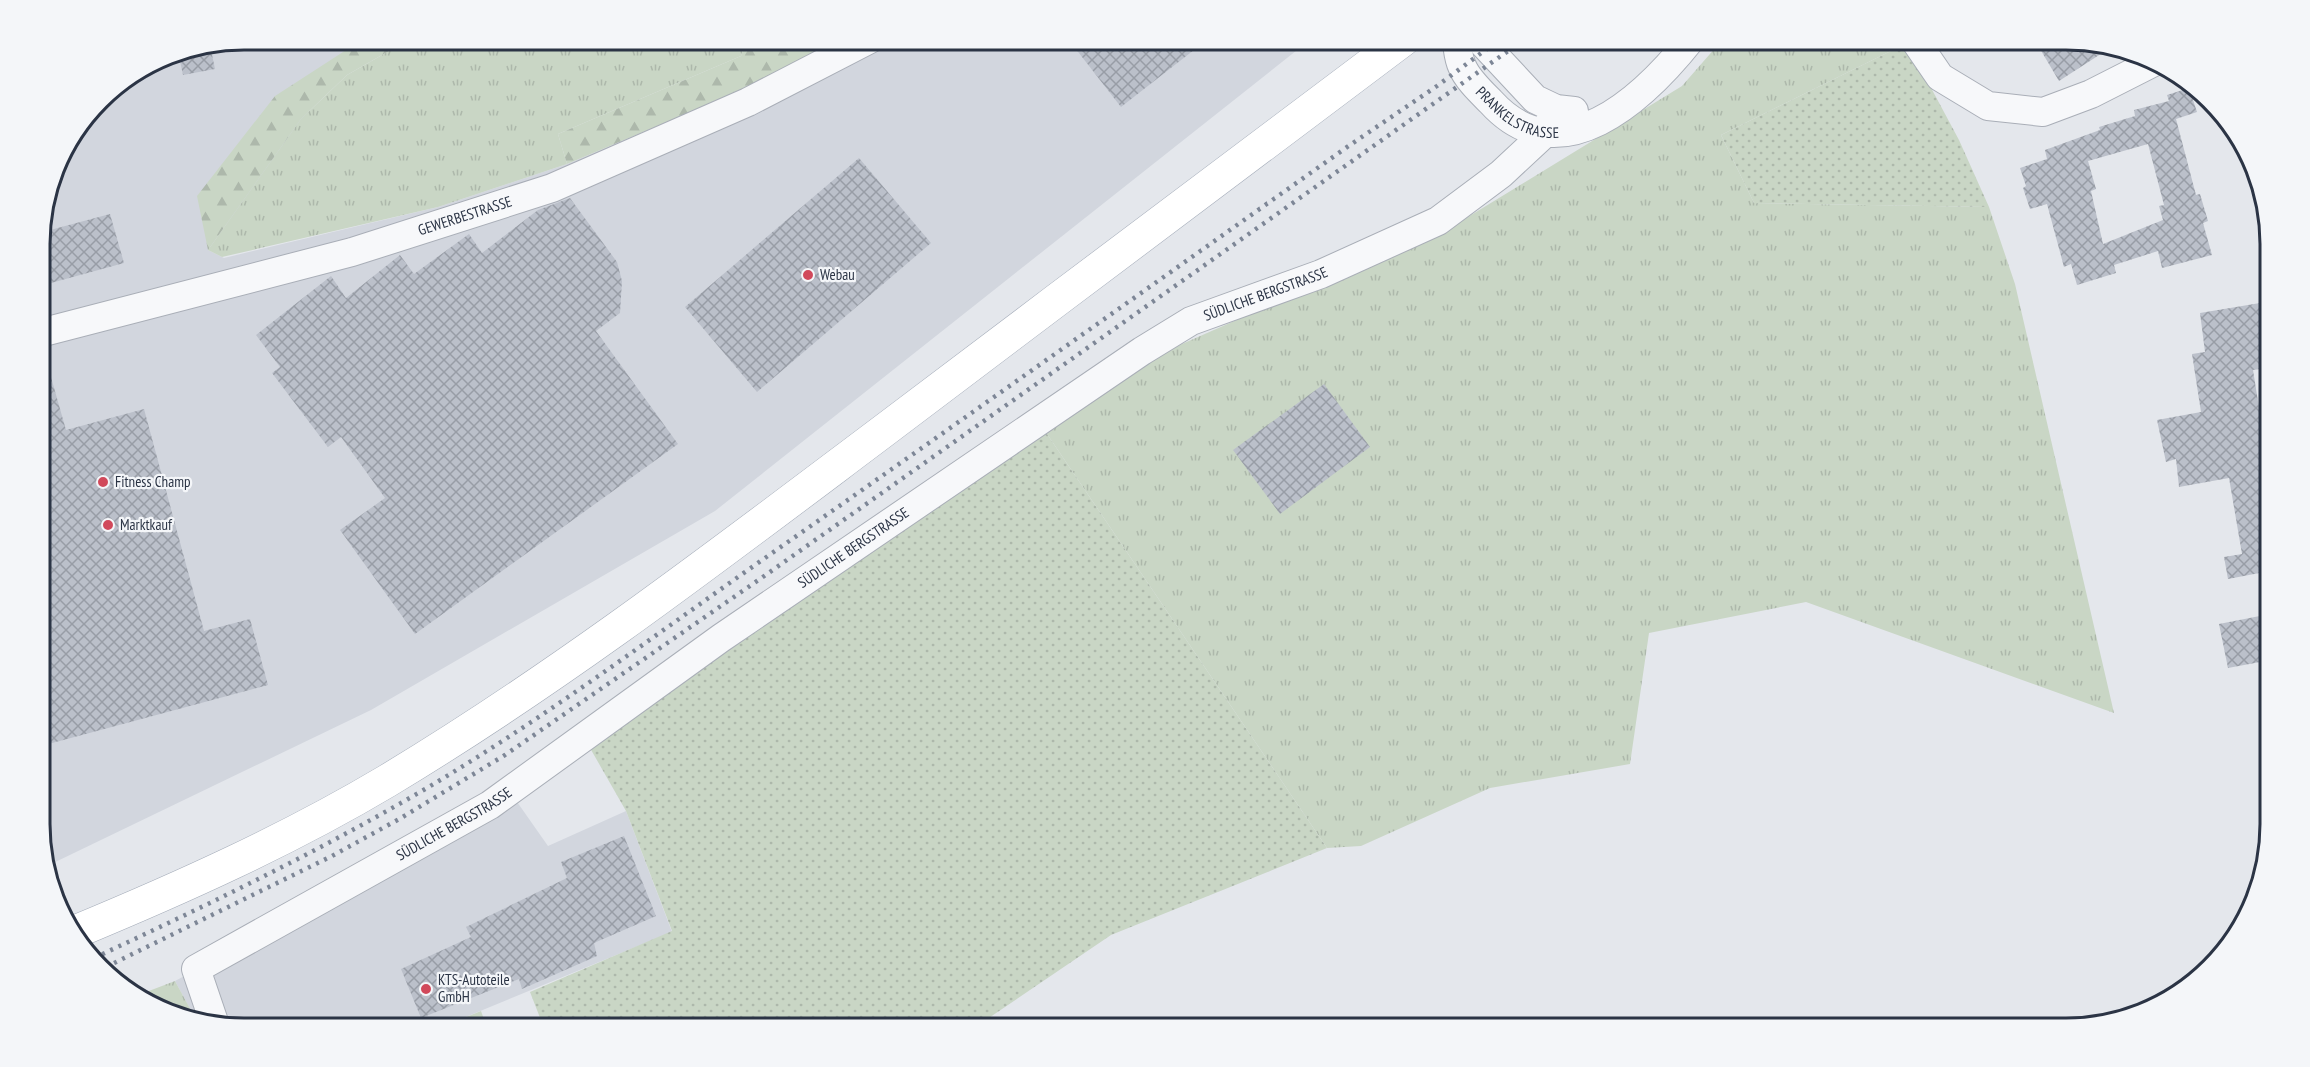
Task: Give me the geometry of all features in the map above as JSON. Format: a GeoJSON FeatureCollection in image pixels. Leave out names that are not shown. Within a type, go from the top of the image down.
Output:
{"type":"FeatureCollection","features":[{"type":"Feature","properties":{"kind":"main road"},"geometry":{"type":"LineString","coordinates":[[81,930],[143,904],[287,835],[384,782],[492,715],[719,554],[1389,50]]}},
{"type":"Feature","properties":{"kind":"street","name":"GEWERBESTRASSE"},"geometry":{"type":"LineString","coordinates":[[50,330],[352,252],[552,188],[748,102],[849,50]]}},
{"type":"Feature","properties":{"kind":"street","name":"PRANKELSTRASSE"},"geometry":{"type":"LineString","coordinates":[[1458,50],[1462,67],[1501,113],[1531,131],[1544,134],[1580,130],[1611,116],[1670,65],[1682,50]]}},
{"type":"Feature","properties":{"kind":"street","name":"PRANKELSTRASSE"},"geometry":{"type":"LineString","coordinates":[[1489,50],[1536,99],[1556,109],[1611,116]]}},
{"type":"Feature","properties":{"kind":"street"},"geometry":{"type":"LineString","coordinates":[[1922,50],[1940,76],[1988,106],[2043,112],[2091,94],[2146,66]]}},
{"type":"Feature","properties":{"kind":"street","name":"SÜDLICHE BERGSTRASSE"},"geometry":{"type":"LineString","coordinates":[[212,1015],[196,969],[490,805],[721,638],[1142,351],[1191,321],[1321,274],[1438,221],[1501,174],[1544,134],[1556,109]]}},
{"type":"Feature","properties":{"kind":"shaded area"},"geometry":{"type":"Polygon","coordinates":[[[353,50],[208,250],[224,258],[438,207],[567,164],[771,78],[824,50],[1297,50],[715,511],[371,710],[54,863],[50,824],[51,218],[64,169],[75,146],[106,106],[136,82],[169,64],[218,51],[353,50]]]}},
{"type":"Feature","properties":{"kind":"shaded area"},"geometry":{"type":"Polygon","coordinates":[[[515,799],[548,846],[626,811],[672,932],[464,1018],[243,1018],[205,1014],[191,1010],[175,981],[515,799]]]}},
{"type":"Feature","properties":{"kind":"green space"},"geometry":{"type":"Polygon","coordinates":[[[346,50],[391,50],[347,75],[301,119],[208,250],[197,196],[275,96],[346,50]]]}},
{"type":"Feature","properties":{"kind":"green space"},"geometry":{"type":"Polygon","coordinates":[[[391,50],[743,50],[741,56],[558,134],[567,164],[438,207],[222,257],[208,250],[301,119],[347,75],[391,50]]]}},
{"type":"Feature","properties":{"kind":"green space"},"geometry":{"type":"Polygon","coordinates":[[[743,50],[824,50],[771,78],[567,164],[558,134],[741,56],[743,50]]]}},
{"type":"Feature","properties":{"kind":"green space"},"geometry":{"type":"Polygon","coordinates":[[[1713,50],[1893,50],[1721,135],[1754,203],[1989,207],[2015,284],[2114,713],[1806,602],[1649,633],[1630,764],[1490,788],[1361,846],[1327,848],[1043,428],[1166,351],[1458,223],[1682,86],[1713,50]]]}},
{"type":"Feature","properties":{"kind":"green space"},"geometry":{"type":"Polygon","coordinates":[[[1893,50],[1911,50],[1959,140],[1989,207],[1754,203],[1721,135],[1893,50]]]}},
{"type":"Feature","properties":{"kind":"green space"},"geometry":{"type":"Polygon","coordinates":[[[1043,428],[1327,848],[1111,935],[989,1018],[540,1018],[530,992],[672,931],[626,811],[586,741],[1043,428]]]}},
{"type":"Feature","properties":{"kind":"green space"},"geometry":{"type":"Polygon","coordinates":[[[175,981],[191,1010],[169,1003],[146,992],[175,981]]]}},
{"type":"Feature","properties":{"kind":"green space"},"geometry":{"type":"Polygon","coordinates":[[[481,1011],[483,1018],[464,1018],[481,1011]]]}},
{"type":"Feature","properties":{"kind":"building"},"geometry":{"type":"Polygon","coordinates":[[[1077,50],[1194,50],[1121,107],[1077,50]]]}},
{"type":"Feature","properties":{"kind":"building"},"geometry":{"type":"Polygon","coordinates":[[[2041,50],[2103,53],[2059,81],[2041,50]]]}},
{"type":"Feature","properties":{"kind":"building"},"geometry":{"type":"Polygon","coordinates":[[[211,52],[215,69],[183,75],[180,60],[211,52]]]}},
{"type":"Feature","properties":{"kind":"building"},"geometry":{"type":"Polygon","coordinates":[[[2184,89],[2191,95],[2197,112],[2176,119],[2196,195],[2200,194],[2208,221],[2203,223],[2212,255],[2162,268],[2158,251],[2114,265],[2116,273],[2077,285],[2071,264],[2064,267],[2047,204],[2030,209],[2023,188],[2026,186],[2020,168],[2047,159],[2045,150],[2100,130],[2099,127],[2135,116],[2134,110],[2169,101],[2167,95],[2184,89]],[[2148,144],[2088,161],[2096,189],[2091,191],[2103,244],[2163,220],[2159,206],[2164,205],[2148,144]]]}},
{"type":"Feature","properties":{"kind":"building","name":"Webau"},"geometry":{"type":"Polygon","coordinates":[[[859,158],[931,243],[757,392],[685,307],[859,158]]]}},
{"type":"Feature","properties":{"kind":"building"},"geometry":{"type":"Polygon","coordinates":[[[570,198],[617,262],[622,281],[620,313],[596,331],[678,444],[415,634],[340,530],[385,498],[341,437],[328,447],[272,373],[280,367],[256,335],[331,276],[346,298],[400,255],[414,274],[469,234],[482,253],[538,210],[570,198]]]}},
{"type":"Feature","properties":{"kind":"building"},"geometry":{"type":"Polygon","coordinates":[[[110,214],[124,263],[50,283],[50,230],[110,214]]]}},
{"type":"Feature","properties":{"kind":"building"},"geometry":{"type":"Polygon","coordinates":[[[2260,303],[2260,369],[2253,370],[2260,414],[2260,573],[2228,579],[2224,557],[2242,554],[2229,478],[2179,487],[2176,459],[2166,462],[2157,420],[2201,412],[2192,354],[2205,352],[2200,313],[2260,303]]]}},
{"type":"Feature","properties":{"kind":"building","name":"Marktkauf"},"geometry":{"type":"Polygon","coordinates":[[[50,374],[66,430],[144,409],[204,631],[250,619],[268,685],[50,744],[50,374]]]}},
{"type":"Feature","properties":{"kind":"building"},"geometry":{"type":"Polygon","coordinates":[[[1324,384],[1370,447],[1280,514],[1233,450],[1324,384]]]}},
{"type":"Feature","properties":{"kind":"building"},"geometry":{"type":"Polygon","coordinates":[[[2260,616],[2260,662],[2228,668],[2219,624],[2260,616]]]}},
{"type":"Feature","properties":{"kind":"building"},"geometry":{"type":"Polygon","coordinates":[[[624,836],[656,916],[594,943],[597,956],[522,989],[519,979],[421,1018],[401,969],[471,937],[466,927],[567,878],[561,862],[624,836]]]}},
{"type":"Feature","properties":{"kind":"railway"},"geometry":{"type":"LineString","coordinates":[[101,955],[314,851],[400,804],[484,753],[605,671],[1485,50]]}},
{"type":"Feature","properties":{"kind":"railway"},"geometry":{"type":"LineString","coordinates":[[111,965],[332,856],[401,818],[505,755],[760,579],[1509,50]]}},
{"type":"Feature","properties":{"kind":"place","name":"Webau"},"geometry":{"type":"Point","coordinates":[808,275]}},
{"type":"Feature","properties":{"kind":"place","name":"Fitness Champ"},"geometry":{"type":"Point","coordinates":[103,482]}},
{"type":"Feature","properties":{"kind":"place","name":"Marktkauf"},"geometry":{"type":"Point","coordinates":[108,525]}},
{"type":"Feature","properties":{"kind":"place","name":"KTS-Autoteile GmbH"},"geometry":{"type":"Point","coordinates":[426,989]}}]}
